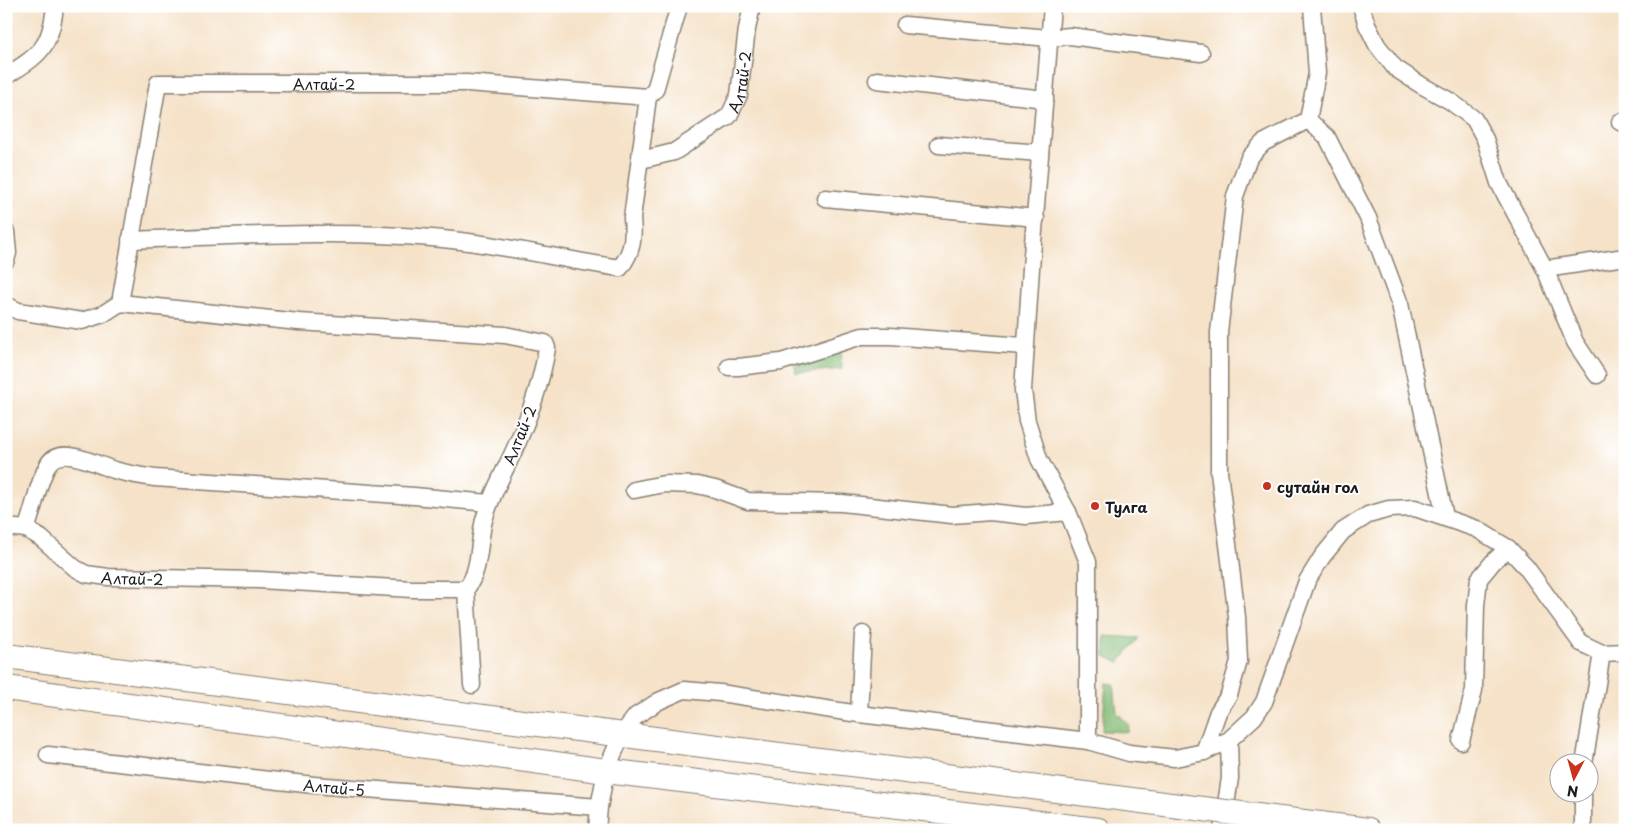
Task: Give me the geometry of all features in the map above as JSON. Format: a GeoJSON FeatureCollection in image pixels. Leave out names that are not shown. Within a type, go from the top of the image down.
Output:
{"type":"FeatureCollection","features":[{"type":"Feature","properties":{"kind":"main road"},"geometry":{"type":"LineString","coordinates":[[6,656],[1368,830]]}},
{"type":"Feature","properties":{"kind":"main road"},"geometry":{"type":"LineString","coordinates":[[6,688],[606,771],[1098,830]]}},
{"type":"Feature","properties":{"kind":"street"},"geometry":{"type":"LineString","coordinates":[[6,76],[39,53],[51,34],[55,6]]}},
{"type":"Feature","properties":{"kind":"street"},"geometry":{"type":"LineString","coordinates":[[130,240],[324,233],[452,240],[541,253],[620,268],[629,256],[634,233],[632,218],[648,97],[655,90],[679,6]]}},
{"type":"Feature","properties":{"kind":"street","name":"Алтай-2"},"geometry":{"type":"LineString","coordinates":[[641,160],[674,152],[729,116],[739,95],[747,29],[752,6]]}},
{"type":"Feature","properties":{"kind":"street"},"geometry":{"type":"LineString","coordinates":[[1052,6],[1023,390],[1027,421],[1038,459],[1068,512],[1088,562],[1088,741]]}},
{"type":"Feature","properties":{"kind":"street"},"geometry":{"type":"LineString","coordinates":[[1308,120],[1317,73],[1312,6]]}},
{"type":"Feature","properties":{"kind":"street"},"geometry":{"type":"LineString","coordinates":[[1361,6],[1366,25],[1377,45],[1395,68],[1450,101],[1474,119],[1485,140],[1499,183],[1545,269],[1575,342],[1597,376]]}},
{"type":"Feature","properties":{"kind":"street"},"geometry":{"type":"LineString","coordinates":[[905,25],[1049,38],[1070,36],[1201,53]]}},
{"type":"Feature","properties":{"kind":"street"},"geometry":{"type":"LineString","coordinates":[[877,80],[1046,99]]}},
{"type":"Feature","properties":{"kind":"street","name":"Алтай-2"},"geometry":{"type":"LineString","coordinates":[[6,526],[26,529],[41,538],[75,568],[86,574],[108,577],[259,580],[412,589],[466,589],[473,580],[484,521],[490,503],[512,455],[530,408],[545,361],[547,348],[545,343],[505,335],[299,322],[120,303],[158,83],[467,83],[648,97]]}},
{"type":"Feature","properties":{"kind":"street"},"geometry":{"type":"LineString","coordinates":[[1308,120],[1327,138],[1368,218],[1400,304],[1445,517]]}},
{"type":"Feature","properties":{"kind":"street"},"geometry":{"type":"LineString","coordinates":[[1204,752],[1218,712],[1229,695],[1239,661],[1237,617],[1219,472],[1219,332],[1234,196],[1249,158],[1258,148],[1263,143],[1308,120]]}},
{"type":"Feature","properties":{"kind":"street"},"geometry":{"type":"LineString","coordinates":[[939,145],[1040,153]]}},
{"type":"Feature","properties":{"kind":"street"},"geometry":{"type":"LineString","coordinates":[[825,198],[1036,218]]}},
{"type":"Feature","properties":{"kind":"street"},"geometry":{"type":"LineString","coordinates":[[6,232],[8,253],[6,260]]}},
{"type":"Feature","properties":{"kind":"street"},"geometry":{"type":"LineString","coordinates":[[1545,269],[1625,257]]}},
{"type":"Feature","properties":{"kind":"street"},"geometry":{"type":"LineString","coordinates":[[6,305],[18,311],[82,320],[104,314],[120,303]]}},
{"type":"Feature","properties":{"kind":"street"},"geometry":{"type":"LineString","coordinates":[[729,367],[738,368],[781,362],[862,336],[1025,346]]}},
{"type":"Feature","properties":{"kind":"street"},"geometry":{"type":"LineString","coordinates":[[26,529],[44,473],[50,461],[60,456],[81,458],[111,469],[155,478],[490,503]]}},
{"type":"Feature","properties":{"kind":"street"},"geometry":{"type":"LineString","coordinates":[[634,490],[664,484],[697,485],[715,489],[748,501],[842,503],[952,515],[990,512],[1032,516],[1068,512]]}},
{"type":"Feature","properties":{"kind":"street"},"geometry":{"type":"LineString","coordinates":[[597,830],[598,808],[606,771],[622,734],[636,716],[659,700],[684,690],[720,693],[859,714],[1088,741],[1129,753],[1175,758],[1204,752],[1229,740],[1254,717],[1264,702],[1306,581],[1343,531],[1368,515],[1390,509],[1415,508],[1477,528],[1508,548],[1526,567],[1581,643],[1602,653],[1625,652]]}},
{"type":"Feature","properties":{"kind":"street"},"geometry":{"type":"LineString","coordinates":[[1461,742],[1474,690],[1476,605],[1480,579],[1493,562],[1508,548]]}},
{"type":"Feature","properties":{"kind":"street"},"geometry":{"type":"LineString","coordinates":[[466,589],[472,685]]}},
{"type":"Feature","properties":{"kind":"street"},"geometry":{"type":"LineString","coordinates":[[859,714],[863,634]]}},
{"type":"Feature","properties":{"kind":"street"},"geometry":{"type":"LineString","coordinates":[[1586,754],[1602,653]]}},
{"type":"Feature","properties":{"kind":"street"},"geometry":{"type":"LineString","coordinates":[[1222,830],[1230,778],[1229,740]]}},
{"type":"Feature","properties":{"kind":"street","name":"Алтай-5"},"geometry":{"type":"LineString","coordinates":[[48,755],[314,786],[598,808]]}},
{"type":"Feature","properties":{"kind":"street"},"geometry":{"type":"LineString","coordinates":[[1583,804],[1583,830]]}},
{"type":"Feature","properties":{"kind":"green space"},"geometry":{"type":"Polygon","coordinates":[[[841,351],[842,369],[796,373],[795,365],[841,351]]]}},
{"type":"Feature","properties":{"kind":"green space"},"geometry":{"type":"Polygon","coordinates":[[[1105,636],[1139,638],[1119,663],[1105,656],[1105,636]]]}},
{"type":"Feature","properties":{"kind":"green space"},"geometry":{"type":"Polygon","coordinates":[[[1106,683],[1114,684],[1117,713],[1129,724],[1128,732],[1102,731],[1106,683]]]}},
{"type":"Feature","properties":{"kind":"place","name":"сутайн гол"},"geometry":{"type":"Point","coordinates":[1267,486]}},
{"type":"Feature","properties":{"kind":"place","name":"Тулга"},"geometry":{"type":"Point","coordinates":[1095,506]}}]}
